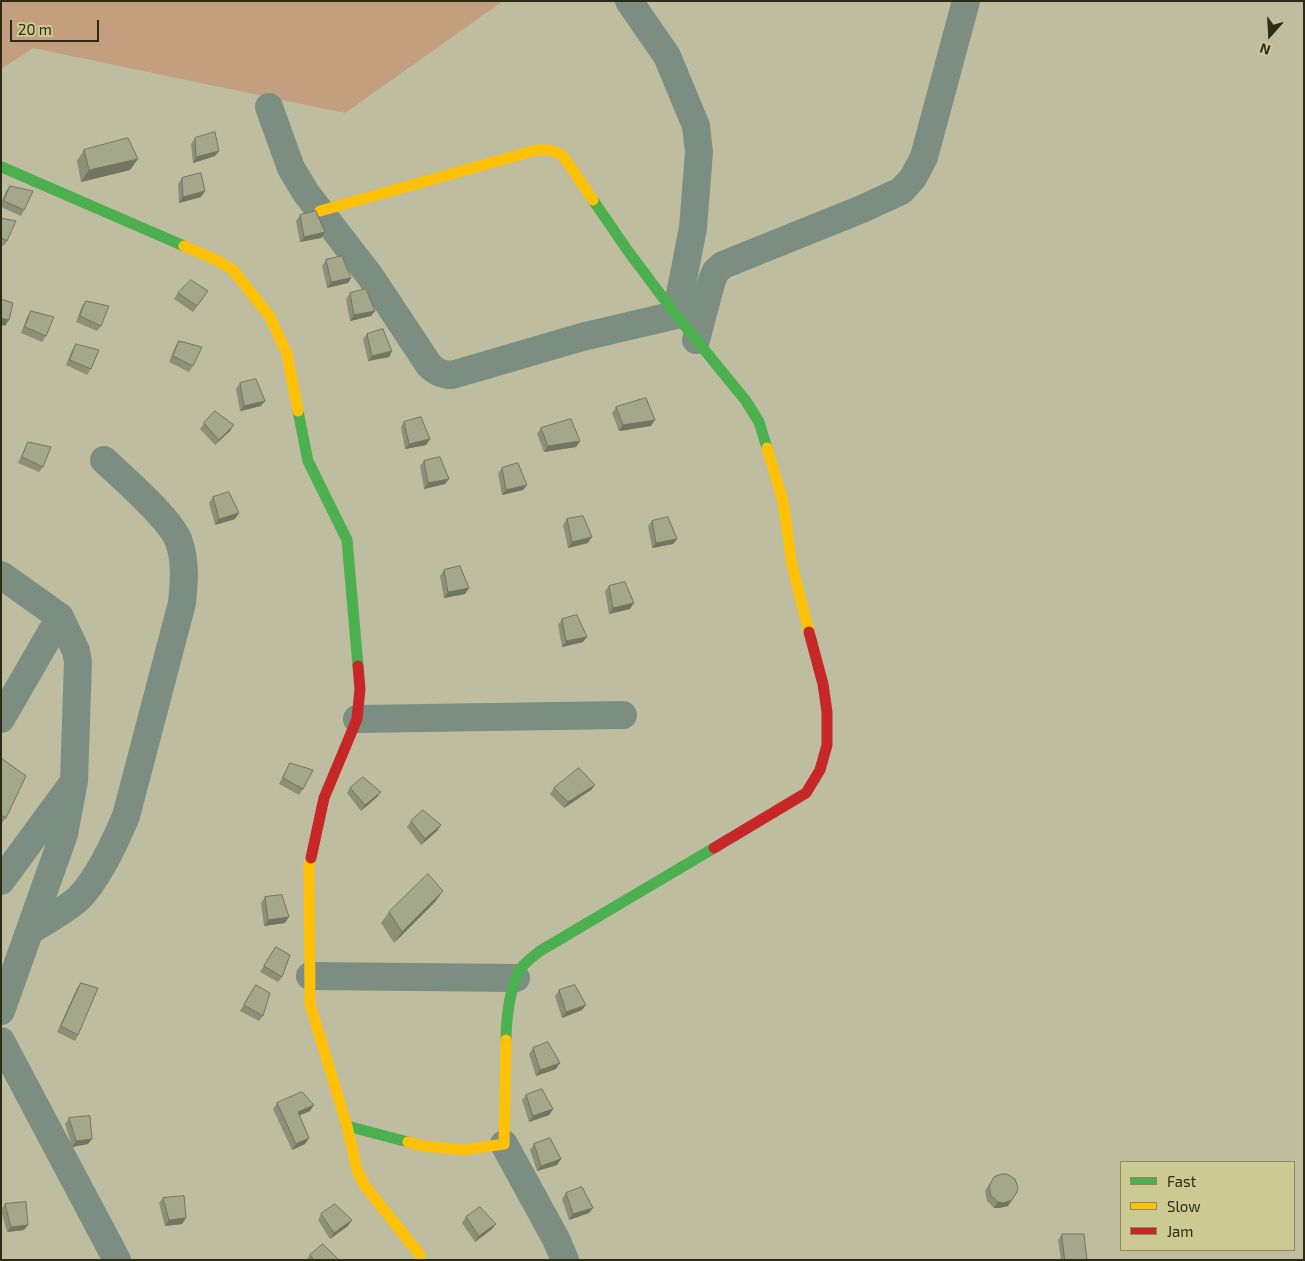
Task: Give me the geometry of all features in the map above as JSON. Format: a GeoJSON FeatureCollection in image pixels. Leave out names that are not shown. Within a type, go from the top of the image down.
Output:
{"type":"FeatureCollection","features":[{"type":"Feature","properties":{"kind":"street"},"geometry":{"type":"LineString","coordinates":[[629,1],[667,56],[696,126],[699,152],[693,228],[676,315]]}},
{"type":"Feature","properties":{"kind":"street"},"geometry":{"type":"LineString","coordinates":[[696,340],[712,280],[716,271],[723,264],[862,209],[901,190],[913,178],[924,157],[966,1]]}},
{"type":"Feature","properties":{"kind":"street"},"geometry":{"type":"LineString","coordinates":[[269,107],[291,168],[306,193],[370,276],[429,365],[435,371],[444,375],[452,375],[582,337],[676,315]]}},
{"type":"Feature","properties":{"kind":"street"},"geometry":{"type":"LineString","coordinates":[[320,211],[533,151],[548,149],[557,152],[563,156],[628,251],[676,315],[746,401],[758,422],[783,501],[794,574],[804,618],[823,684],[827,712],[827,745],[820,770],[806,793],[540,951],[522,967],[516,978],[506,1020],[504,1144],[556,1239],[565,1260]]}},
{"type":"Feature","properties":{"kind":"street"},"geometry":{"type":"LineString","coordinates":[[2,167],[216,260],[233,270],[270,317],[287,354],[308,461],[347,540],[360,689],[357,719],[324,798],[309,866],[310,1004],[347,1126],[357,1170],[365,1186],[420,1255],[420,1260]]}},
{"type":"Feature","properties":{"kind":"street"},"geometry":{"type":"LineString","coordinates":[[30,931],[80,897],[118,835],[126,816],[182,603],[185,573],[179,542],[170,526],[104,460]]}},
{"type":"Feature","properties":{"kind":"street"},"geometry":{"type":"LineString","coordinates":[[1,575],[60,617],[76,651],[78,662],[74,781],[64,834],[1,1011]]}},
{"type":"Feature","properties":{"kind":"street"},"geometry":{"type":"LineString","coordinates":[[1,719],[60,617]]}},
{"type":"Feature","properties":{"kind":"street"},"geometry":{"type":"LineString","coordinates":[[357,719],[623,715]]}},
{"type":"Feature","properties":{"kind":"street"},"geometry":{"type":"LineString","coordinates":[[1,881],[74,781]]}},
{"type":"Feature","properties":{"kind":"street"},"geometry":{"type":"LineString","coordinates":[[310,976],[516,978]]}},
{"type":"Feature","properties":{"kind":"street"},"geometry":{"type":"LineString","coordinates":[[1,1041],[116,1260]]}},
{"type":"Feature","properties":{"kind":"street"},"geometry":{"type":"LineString","coordinates":[[347,1126],[423,1146],[464,1150],[504,1144]]}},
{"type":"Feature","properties":{"kind":"shaded area"},"geometry":{"type":"Polygon","coordinates":[[[1,1],[503,1],[345,113],[33,48],[1,69],[1,1]]]}},
{"type":"Feature","properties":{"kind":"building"},"geometry":{"type":"Polygon","coordinates":[[[215,132],[219,151],[196,157],[195,138],[215,132]]]}},
{"type":"Feature","properties":{"kind":"building"},"geometry":{"type":"Polygon","coordinates":[[[128,138],[138,159],[89,170],[84,150],[128,138]]]}},
{"type":"Feature","properties":{"kind":"building"},"geometry":{"type":"Polygon","coordinates":[[[201,173],[205,191],[183,197],[182,178],[201,173]]]}},
{"type":"Feature","properties":{"kind":"building"},"geometry":{"type":"Polygon","coordinates":[[[10,186],[33,191],[24,210],[4,201],[10,186]]]}},
{"type":"Feature","properties":{"kind":"building"},"geometry":{"type":"Polygon","coordinates":[[[316,211],[325,232],[304,237],[300,215],[316,211]]]}},
{"type":"Feature","properties":{"kind":"building"},"geometry":{"type":"Polygon","coordinates":[[[1,218],[16,221],[7,241],[1,238],[1,218]]]}},
{"type":"Feature","properties":{"kind":"building"},"geometry":{"type":"Polygon","coordinates":[[[342,256],[351,278],[331,282],[326,260],[342,256]]]}},
{"type":"Feature","properties":{"kind":"building"},"geometry":{"type":"Polygon","coordinates":[[[191,280],[208,291],[197,306],[178,293],[191,280]]]}},
{"type":"Feature","properties":{"kind":"building"},"geometry":{"type":"Polygon","coordinates":[[[366,289],[375,311],[354,315],[350,293],[366,289]]]}},
{"type":"Feature","properties":{"kind":"building"},"geometry":{"type":"Polygon","coordinates":[[[1,299],[13,303],[9,320],[1,318],[1,299]]]}},
{"type":"Feature","properties":{"kind":"building"},"geometry":{"type":"Polygon","coordinates":[[[86,301],[109,306],[101,326],[80,316],[86,301]]]}},
{"type":"Feature","properties":{"kind":"building"},"geometry":{"type":"Polygon","coordinates":[[[31,311],[54,317],[46,336],[25,327],[31,311]]]}},
{"type":"Feature","properties":{"kind":"building"},"geometry":{"type":"Polygon","coordinates":[[[383,329],[392,351],[372,356],[367,334],[383,329]]]}},
{"type":"Feature","properties":{"kind":"building"},"geometry":{"type":"Polygon","coordinates":[[[179,341],[202,347],[193,366],[173,356],[179,341]]]}},
{"type":"Feature","properties":{"kind":"building"},"geometry":{"type":"Polygon","coordinates":[[[76,344],[99,350],[91,369],[70,360],[76,344]]]}},
{"type":"Feature","properties":{"kind":"building"},"geometry":{"type":"Polygon","coordinates":[[[256,379],[265,401],[244,406],[240,383],[256,379]]]}},
{"type":"Feature","properties":{"kind":"building"},"geometry":{"type":"Polygon","coordinates":[[[646,398],[655,420],[623,425],[616,407],[646,398]]]}},
{"type":"Feature","properties":{"kind":"building"},"geometry":{"type":"Polygon","coordinates":[[[215,411],[234,425],[219,440],[204,423],[215,411]]]}},
{"type":"Feature","properties":{"kind":"building"},"geometry":{"type":"Polygon","coordinates":[[[421,417],[430,439],[409,444],[404,422],[421,417]]]}},
{"type":"Feature","properties":{"kind":"building"},"geometry":{"type":"Polygon","coordinates":[[[571,419],[580,441],[548,446],[541,428],[571,419]]]}},
{"type":"Feature","properties":{"kind":"building"},"geometry":{"type":"Polygon","coordinates":[[[28,442],[51,447],[43,467],[22,457],[28,442]]]}},
{"type":"Feature","properties":{"kind":"building"},"geometry":{"type":"Polygon","coordinates":[[[440,457],[449,479],[428,483],[424,461],[440,457]]]}},
{"type":"Feature","properties":{"kind":"building"},"geometry":{"type":"Polygon","coordinates":[[[518,463],[527,485],[506,490],[502,468],[518,463]]]}},
{"type":"Feature","properties":{"kind":"building"},"geometry":{"type":"Polygon","coordinates":[[[229,492],[239,513],[219,519],[213,497],[229,492]]]}},
{"type":"Feature","properties":{"kind":"building"},"geometry":{"type":"Polygon","coordinates":[[[583,516],[592,537],[572,542],[567,519],[583,516]]]}},
{"type":"Feature","properties":{"kind":"building"},"geometry":{"type":"Polygon","coordinates":[[[668,517],[677,539],[656,543],[652,521],[668,517]]]}},
{"type":"Feature","properties":{"kind":"building"},"geometry":{"type":"Polygon","coordinates":[[[460,566],[469,588],[448,592],[444,570],[460,566]]]}},
{"type":"Feature","properties":{"kind":"building"},"geometry":{"type":"Polygon","coordinates":[[[625,582],[634,603],[613,608],[609,586],[625,582]]]}},
{"type":"Feature","properties":{"kind":"building"},"geometry":{"type":"Polygon","coordinates":[[[577,615],[587,637],[566,641],[562,619],[577,615]]]}},
{"type":"Feature","properties":{"kind":"building"},"geometry":{"type":"Polygon","coordinates":[[[1,758],[26,776],[6,818],[1,815],[1,758]]]}},
{"type":"Feature","properties":{"kind":"building"},"geometry":{"type":"Polygon","coordinates":[[[290,763],[313,770],[303,789],[283,778],[290,763]]]}},
{"type":"Feature","properties":{"kind":"building"},"geometry":{"type":"Polygon","coordinates":[[[579,768],[595,785],[568,802],[554,788],[579,768]]]}},
{"type":"Feature","properties":{"kind":"building"},"geometry":{"type":"Polygon","coordinates":[[[363,777],[381,792],[365,805],[350,788],[363,777]]]}},
{"type":"Feature","properties":{"kind":"building"},"geometry":{"type":"Polygon","coordinates":[[[423,810],[441,825],[425,839],[411,821],[423,810]]]}},
{"type":"Feature","properties":{"kind":"building"},"geometry":{"type":"Polygon","coordinates":[[[428,874],[443,891],[402,932],[389,912],[428,874]]]}},
{"type":"Feature","properties":{"kind":"building"},"geometry":{"type":"Polygon","coordinates":[[[282,895],[289,917],[268,920],[265,897],[282,895]]]}},
{"type":"Feature","properties":{"kind":"building"},"geometry":{"type":"Polygon","coordinates":[[[276,947],[290,955],[282,977],[264,966],[276,947]]]}},
{"type":"Feature","properties":{"kind":"building"},"geometry":{"type":"Polygon","coordinates":[[[81,983],[98,988],[78,1035],[61,1026],[81,983]]]}},
{"type":"Feature","properties":{"kind":"building"},"geometry":{"type":"Polygon","coordinates":[[[256,985],[270,993],[263,1016],[244,1005],[256,985]]]}},
{"type":"Feature","properties":{"kind":"building"},"geometry":{"type":"Polygon","coordinates":[[[575,985],[586,1005],[566,1012],[559,990],[575,985]]]}},
{"type":"Feature","properties":{"kind":"building"},"geometry":{"type":"Polygon","coordinates":[[[548,1042],[560,1063],[540,1070],[533,1048],[548,1042]]]}},
{"type":"Feature","properties":{"kind":"building"},"geometry":{"type":"Polygon","coordinates":[[[542,1089],[553,1109],[533,1116],[526,1095],[542,1089]]]}},
{"type":"Feature","properties":{"kind":"building"},"geometry":{"type":"Polygon","coordinates":[[[302,1092],[314,1105],[298,1112],[309,1138],[296,1144],[277,1103],[302,1092]]]}},
{"type":"Feature","properties":{"kind":"building"},"geometry":{"type":"Polygon","coordinates":[[[90,1116],[92,1139],[76,1141],[69,1118],[90,1116]]]}},
{"type":"Feature","properties":{"kind":"building"},"geometry":{"type":"Polygon","coordinates":[[[550,1138],[561,1159],[541,1166],[534,1144],[550,1138]]]}},
{"type":"Feature","properties":{"kind":"building"},"geometry":{"type":"Polygon","coordinates":[[[1007,1174],[1015,1179],[1018,1188],[1012,1200],[1003,1203],[998,1202],[991,1196],[989,1186],[994,1177],[1007,1174]]]}},
{"type":"Feature","properties":{"kind":"building"},"geometry":{"type":"Polygon","coordinates":[[[582,1187],[593,1208],[573,1214],[566,1193],[582,1187]]]}},
{"type":"Feature","properties":{"kind":"building"},"geometry":{"type":"Polygon","coordinates":[[[184,1196],[186,1218],[169,1220],[163,1198],[184,1196]]]}},
{"type":"Feature","properties":{"kind":"building"},"geometry":{"type":"Polygon","coordinates":[[[26,1202],[28,1225],[11,1227],[5,1204],[26,1202]]]}},
{"type":"Feature","properties":{"kind":"building"},"geometry":{"type":"Polygon","coordinates":[[[335,1204],[352,1220],[334,1233],[321,1214],[335,1204]]]}},
{"type":"Feature","properties":{"kind":"building"},"geometry":{"type":"Polygon","coordinates":[[[480,1207],[496,1224],[479,1236],[466,1217],[480,1207]]]}},
{"type":"Feature","properties":{"kind":"building"},"geometry":{"type":"Polygon","coordinates":[[[1062,1234],[1084,1234],[1087,1260],[1065,1260],[1062,1234]]]}},
{"type":"Feature","properties":{"kind":"building"},"geometry":{"type":"Polygon","coordinates":[[[323,1244],[339,1260],[314,1260],[310,1255],[323,1244]]]}},
{"type":"Feature","properties":{"kind":"traffic: fast"},"geometry":{"type":"LineString","coordinates":[[2,167],[184,246]]}},
{"type":"Feature","properties":{"kind":"traffic: fast"},"geometry":{"type":"LineString","coordinates":[[593,200],[676,315],[746,401],[759,422],[767,448]]}},
{"type":"Feature","properties":{"kind":"traffic: fast"},"geometry":{"type":"LineString","coordinates":[[298,411],[308,461],[347,540],[358,666]]}},
{"type":"Feature","properties":{"kind":"traffic: fast"},"geometry":{"type":"LineString","coordinates":[[506,1040],[508,1013],[514,982],[526,963],[540,951],[714,848]]}},
{"type":"Feature","properties":{"kind":"traffic: fast"},"geometry":{"type":"LineString","coordinates":[[347,1126],[408,1142]]}},
{"type":"Feature","properties":{"kind":"traffic: slow"},"geometry":{"type":"LineString","coordinates":[[320,211],[541,150],[552,151],[563,156],[593,200]]}},
{"type":"Feature","properties":{"kind":"traffic: slow"},"geometry":{"type":"LineString","coordinates":[[184,246],[216,260],[233,270],[270,317],[287,354],[298,411]]}},
{"type":"Feature","properties":{"kind":"traffic: slow"},"geometry":{"type":"LineString","coordinates":[[767,448],[783,501],[792,565],[809,632]]}},
{"type":"Feature","properties":{"kind":"traffic: slow"},"geometry":{"type":"LineString","coordinates":[[311,858],[309,866],[310,1004],[347,1126],[357,1170],[365,1186],[420,1255],[420,1260]]}},
{"type":"Feature","properties":{"kind":"traffic: slow"},"geometry":{"type":"LineString","coordinates":[[408,1142],[423,1146],[464,1150],[504,1144],[506,1040]]}},
{"type":"Feature","properties":{"kind":"traffic: jam"},"geometry":{"type":"LineString","coordinates":[[714,848],[806,793],[820,770],[827,745],[827,712],[823,684],[809,632]]}},
{"type":"Feature","properties":{"kind":"traffic: jam"},"geometry":{"type":"LineString","coordinates":[[311,858],[324,798],[357,719],[360,689],[358,666]]}}]}
